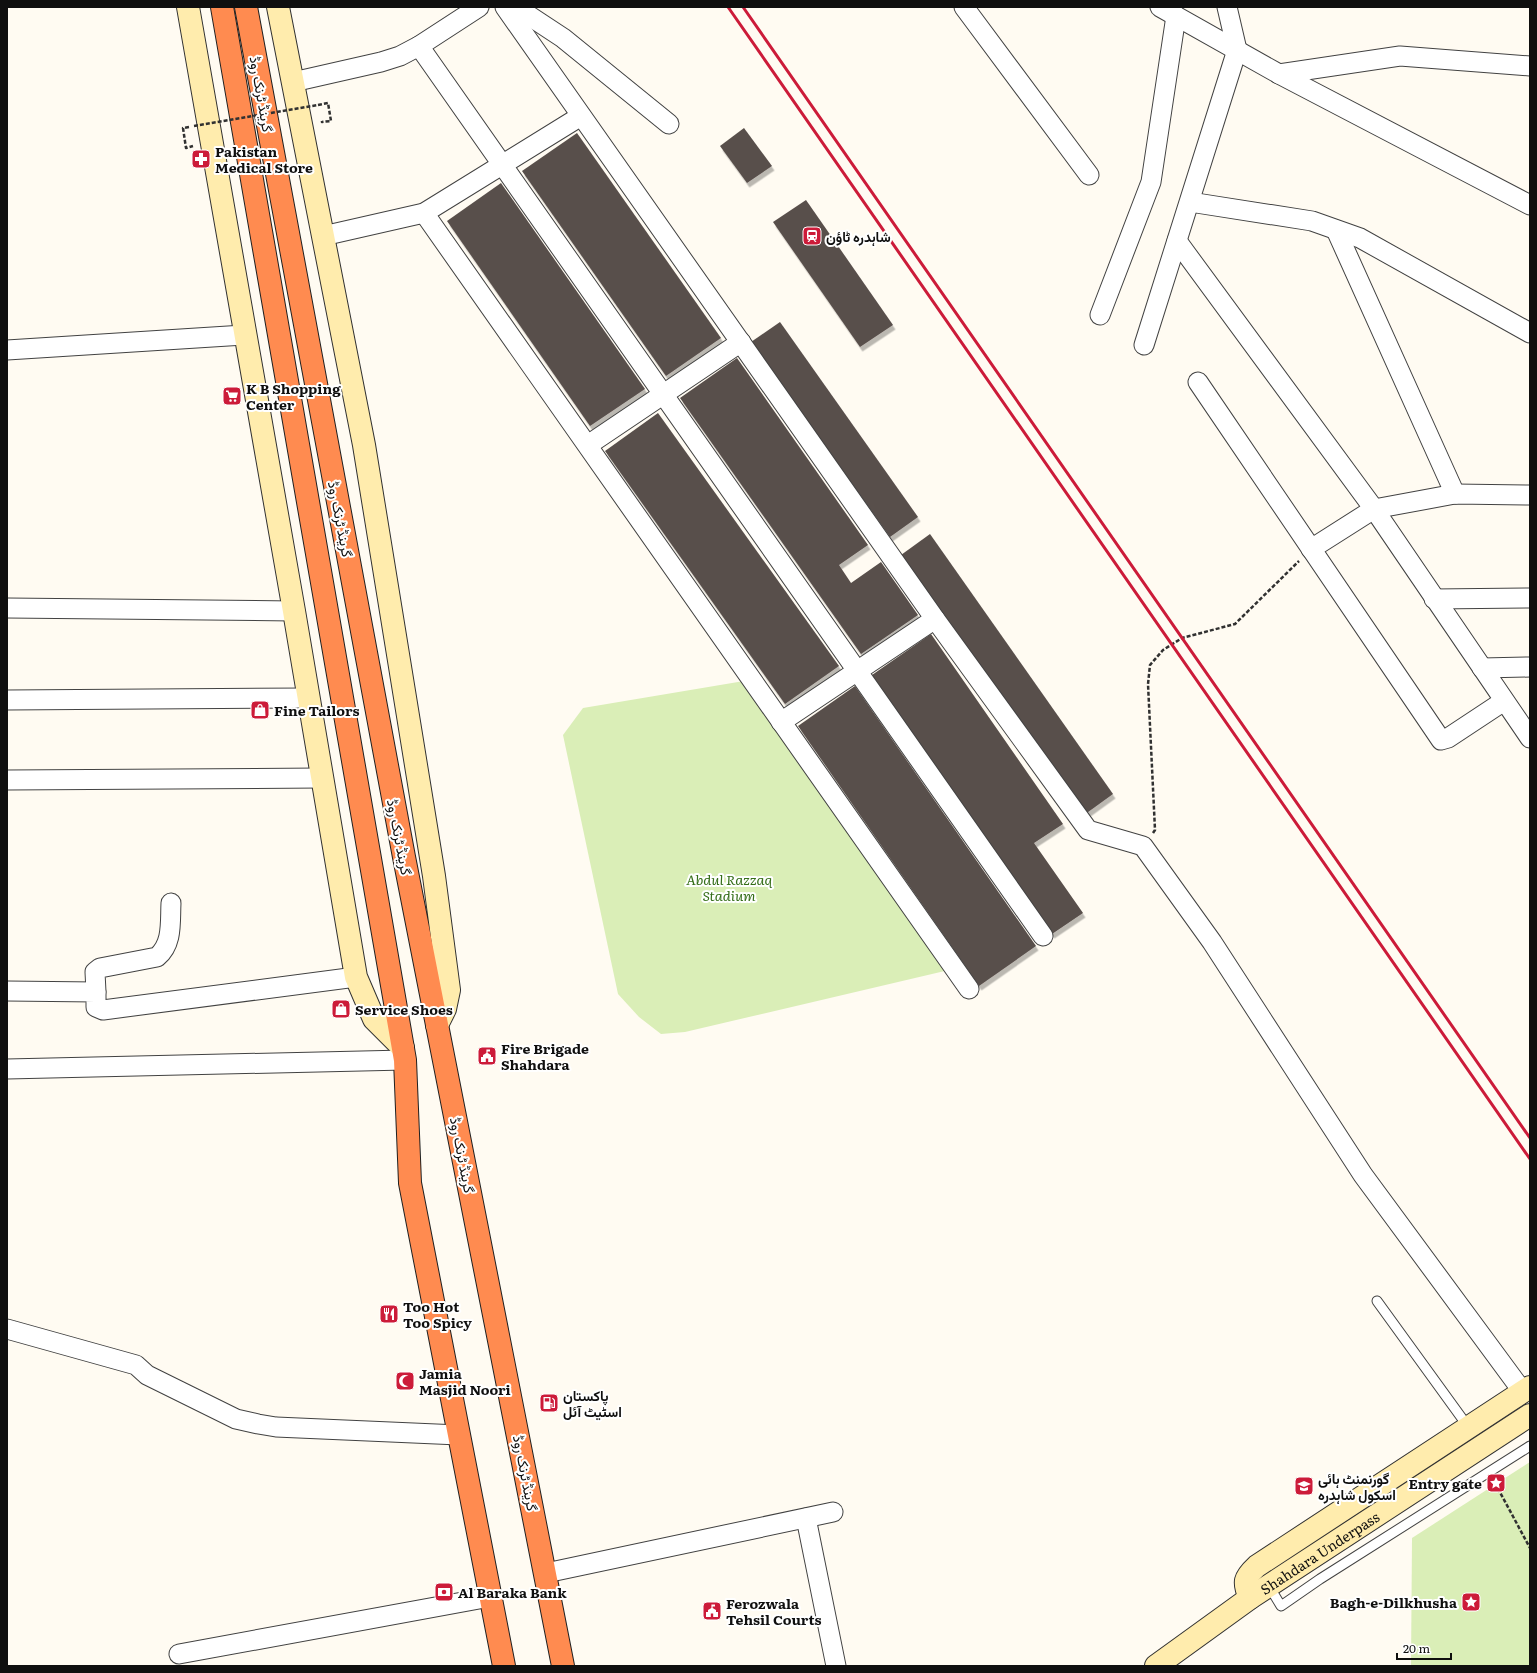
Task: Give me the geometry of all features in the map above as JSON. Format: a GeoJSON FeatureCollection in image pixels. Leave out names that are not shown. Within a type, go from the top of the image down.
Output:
{"type":"FeatureCollection","features":[{"type":"Feature","properties":{"kind":"highway","name":"گرینڈ ٹرنک روڈ"},"geometry":{"type":"LineString","coordinates":[[222,7],[404,1054],[410,1182],[504,1666]]}},
{"type":"Feature","properties":{"kind":"highway","name":"گرینڈ ٹرنک روڈ"},"geometry":{"type":"LineString","coordinates":[[246,7],[404,856],[564,1666]]}},
{"type":"Feature","properties":{"kind":"street"},"geometry":{"type":"LineString","coordinates":[[188,7],[244,335],[294,611],[356,977],[374,1019],[404,1054]]}},
{"type":"Feature","properties":{"kind":"street"},"geometry":{"type":"LineString","coordinates":[[278,7],[364,445],[434,876],[449,990],[445,1009],[437,1025]]}},
{"type":"Feature","properties":{"kind":"street"},"geometry":{"type":"LineString","coordinates":[[293,82],[381,62],[400,56],[419,46],[479,7]]}},
{"type":"Feature","properties":{"kind":"street"},"geometry":{"type":"LineString","coordinates":[[964,7],[1089,175]]}},
{"type":"Feature","properties":{"kind":"street"},"geometry":{"type":"LineString","coordinates":[[1160,7],[1279,74],[1530,205]]}},
{"type":"Feature","properties":{"kind":"street"},"geometry":{"type":"LineString","coordinates":[[1144,345],[1237,50],[1227,7]]}},
{"type":"Feature","properties":{"kind":"street"},"geometry":{"type":"LineString","coordinates":[[510,8],[581,116],[935,619],[1088,830],[1143,846],[1212,942],[1363,1175],[1526,1390],[1257,1566],[1249,1573],[1246,1579],[1246,1587],[1250,1598]]}},
{"type":"Feature","properties":{"kind":"street"},"geometry":{"type":"LineString","coordinates":[[510,8],[563,38],[669,124]]}},
{"type":"Feature","properties":{"kind":"street"},"geometry":{"type":"LineString","coordinates":[[1100,315],[1151,182],[1176,16]]}},
{"type":"Feature","properties":{"kind":"street"},"geometry":{"type":"LineString","coordinates":[[419,46],[1043,936]]}},
{"type":"Feature","properties":{"kind":"street"},"geometry":{"type":"LineString","coordinates":[[1279,74],[1400,56],[1530,66]]}},
{"type":"Feature","properties":{"kind":"street"},"geometry":{"type":"LineString","coordinates":[[323,236],[424,213],[581,116]]}},
{"type":"Feature","properties":{"kind":"street"},"geometry":{"type":"LineString","coordinates":[[1190,202],[1312,221],[1360,238],[1530,333]]}},
{"type":"Feature","properties":{"kind":"street"},"geometry":{"type":"LineString","coordinates":[[424,213],[969,989]]}},
{"type":"Feature","properties":{"kind":"street"},"geometry":{"type":"LineString","coordinates":[[1336,230],[1455,494]]}},
{"type":"Feature","properties":{"kind":"street"},"geometry":{"type":"LineString","coordinates":[[1177,241],[1374,509],[1530,738]]}},
{"type":"Feature","properties":{"kind":"street"},"geometry":{"type":"LineString","coordinates":[[7,350],[244,335]]}},
{"type":"Feature","properties":{"kind":"street"},"geometry":{"type":"LineString","coordinates":[[588,445],[741,342]]}},
{"type":"Feature","properties":{"kind":"street"},"geometry":{"type":"LineString","coordinates":[[1198,382],[1441,740],[1448,738],[1504,701]]}},
{"type":"Feature","properties":{"kind":"street"},"geometry":{"type":"LineString","coordinates":[[1311,549],[1374,509],[1455,494],[1530,495]]}},
{"type":"Feature","properties":{"kind":"street"},"geometry":{"type":"LineString","coordinates":[[1434,599],[1530,598]]}},
{"type":"Feature","properties":{"kind":"street"},"geometry":{"type":"LineString","coordinates":[[7,608],[294,611]]}},
{"type":"Feature","properties":{"kind":"street"},"geometry":{"type":"LineString","coordinates":[[781,722],[935,619]]}},
{"type":"Feature","properties":{"kind":"street"},"geometry":{"type":"LineString","coordinates":[[1482,668],[1530,667]]}},
{"type":"Feature","properties":{"kind":"street"},"geometry":{"type":"LineString","coordinates":[[7,700],[309,698]]}},
{"type":"Feature","properties":{"kind":"street"},"geometry":{"type":"LineString","coordinates":[[7,780],[322,778]]}},
{"type":"Feature","properties":{"kind":"street"},"geometry":{"type":"LineString","coordinates":[[171,903],[169,939],[164,951],[157,957],[100,968],[95,972],[96,1008],[103,1010],[356,977]]}},
{"type":"Feature","properties":{"kind":"street"},"geometry":{"type":"LineString","coordinates":[[7,991],[96,992]]}},
{"type":"Feature","properties":{"kind":"street"},"geometry":{"type":"LineString","coordinates":[[7,1069],[404,1054]]}},
{"type":"Feature","properties":{"kind":"street"},"geometry":{"type":"LineString","coordinates":[[7,1329],[136,1364],[147,1375],[236,1419],[258,1424],[459,1435]]}},
{"type":"Feature","properties":{"kind":"street","name":"Shahdara Underpass"},"geometry":{"type":"LineString","coordinates":[[1156,1666],[1250,1598],[1530,1415]]}},
{"type":"Feature","properties":{"kind":"street"},"geometry":{"type":"LineString","coordinates":[[546,1573],[833,1512]]}},
{"type":"Feature","properties":{"kind":"street"},"geometry":{"type":"LineString","coordinates":[[806,1518],[836,1666]]}},
{"type":"Feature","properties":{"kind":"street"},"geometry":{"type":"LineString","coordinates":[[179,1654],[490,1597]]}},
{"type":"Feature","properties":{"kind":"lane"},"geometry":{"type":"LineString","coordinates":[[1377,1301],[1469,1428]]}},
{"type":"Feature","properties":{"kind":"lane"},"geometry":{"type":"LineString","coordinates":[[1269,1586],[1281,1606],[1320,1579],[1530,1446]]}},
{"type":"Feature","properties":{"kind":"path"},"geometry":{"type":"LineString","coordinates":[[193,140],[194,146],[186,148],[183,128],[328,103],[331,121],[322,122],[321,115]]}},
{"type":"Feature","properties":{"kind":"path"},"geometry":{"type":"LineString","coordinates":[[1143,846],[1155,830],[1148,684],[1150,665],[1163,650],[1182,638],[1235,624],[1311,549]]}},
{"type":"Feature","properties":{"kind":"path"},"geometry":{"type":"LineString","coordinates":[[1488,1472],[1530,1548]]}},
{"type":"Feature","properties":{"kind":"green space","name":"Abdul Razzaq Stadium"},"geometry":{"type":"Polygon","coordinates":[[[744,681],[949,970],[685,1032],[661,1034],[639,1017],[618,994],[563,735],[583,708],[744,681]]]}},
{"type":"Feature","properties":{"kind":"green space","name":"Bagh-e-Dilkhusha"},"geometry":{"type":"Polygon","coordinates":[[[1530,1462],[1530,1666],[1411,1666],[1412,1538],[1530,1462]]]}},
{"type":"Feature","properties":{"kind":"building"},"geometry":{"type":"Polygon","coordinates":[[[744,128],[772,166],[747,183],[720,146],[744,128]]]}},
{"type":"Feature","properties":{"kind":"building"},"geometry":{"type":"Polygon","coordinates":[[[577,133],[721,338],[666,376],[522,171],[577,133]]]}},
{"type":"Feature","properties":{"kind":"building"},"geometry":{"type":"Polygon","coordinates":[[[501,183],[645,389],[590,426],[447,221],[501,183]]]}},
{"type":"Feature","properties":{"kind":"building"},"geometry":{"type":"Polygon","coordinates":[[[806,200],[893,325],[860,347],[773,222],[806,200]]]}},
{"type":"Feature","properties":{"kind":"building"},"geometry":{"type":"Polygon","coordinates":[[[780,322],[918,517],[890,537],[751,342],[780,322]]]}},
{"type":"Feature","properties":{"kind":"building"},"geometry":{"type":"Polygon","coordinates":[[[737,358],[868,545],[839,565],[851,583],[881,562],[918,615],[861,654],[680,398],[737,358]]]}},
{"type":"Feature","properties":{"kind":"building"},"geometry":{"type":"Polygon","coordinates":[[[658,413],[839,666],[785,704],[605,451],[658,413]]]}},
{"type":"Feature","properties":{"kind":"building"},"geometry":{"type":"Polygon","coordinates":[[[930,534],[1113,794],[1084,815],[901,555],[930,534]]]}},
{"type":"Feature","properties":{"kind":"building"},"geometry":{"type":"Polygon","coordinates":[[[931,634],[1063,824],[1034,843],[1083,913],[1052,934],[872,675],[931,634]]]}},
{"type":"Feature","properties":{"kind":"building"},"geometry":{"type":"Polygon","coordinates":[[[855,686],[1036,946],[979,986],[798,726],[855,686]]]}},
{"type":"Feature","properties":{"kind":"railway"},"geometry":{"type":"LineString","coordinates":[[728,7],[1530,1159]]}},
{"type":"Feature","properties":{"kind":"railway"},"geometry":{"type":"LineString","coordinates":[[743,7],[1530,1138]]}},
{"type":"Feature","properties":{"kind":"place","name":"Pakistan Medical Store"},"geometry":{"type":"Point","coordinates":[201,159]}},
{"type":"Feature","properties":{"kind":"place","name":"شاہدرہ ٹاؤن"},"geometry":{"type":"Point","coordinates":[812,236]}},
{"type":"Feature","properties":{"kind":"place","name":"K B Shopping Center"},"geometry":{"type":"Point","coordinates":[232,396]}},
{"type":"Feature","properties":{"kind":"place","name":"Fine Tailors"},"geometry":{"type":"Point","coordinates":[260,710]}},
{"type":"Feature","properties":{"kind":"place","name":"Service Shoes"},"geometry":{"type":"Point","coordinates":[341,1009]}},
{"type":"Feature","properties":{"kind":"place","name":"Fire Brigade Shahdara"},"geometry":{"type":"Point","coordinates":[487,1056]}},
{"type":"Feature","properties":{"kind":"place","name":"Too Hot Too Spicy"},"geometry":{"type":"Point","coordinates":[389,1314]}},
{"type":"Feature","properties":{"kind":"place","name":"Jamia Masjid Noori"},"geometry":{"type":"Point","coordinates":[405,1381]}},
{"type":"Feature","properties":{"kind":"place","name":"پاکستان اسٹیٹ آئل"},"geometry":{"type":"Point","coordinates":[549,1403]}},
{"type":"Feature","properties":{"kind":"place","name":"Entry gate"},"geometry":{"type":"Point","coordinates":[1496,1483]}},
{"type":"Feature","properties":{"kind":"place","name":"گورنمنٹ ہائی اسکول شاہدرہ"},"geometry":{"type":"Point","coordinates":[1304,1486]}},
{"type":"Feature","properties":{"kind":"place","name":"Al Baraka Bank"},"geometry":{"type":"Point","coordinates":[444,1592]}},
{"type":"Feature","properties":{"kind":"place","name":"Bagh-e-Dilkhusha"},"geometry":{"type":"Point","coordinates":[1471,1602]}},
{"type":"Feature","properties":{"kind":"place","name":"Ferozwala Tehsil Courts"},"geometry":{"type":"Point","coordinates":[712,1611]}}]}
